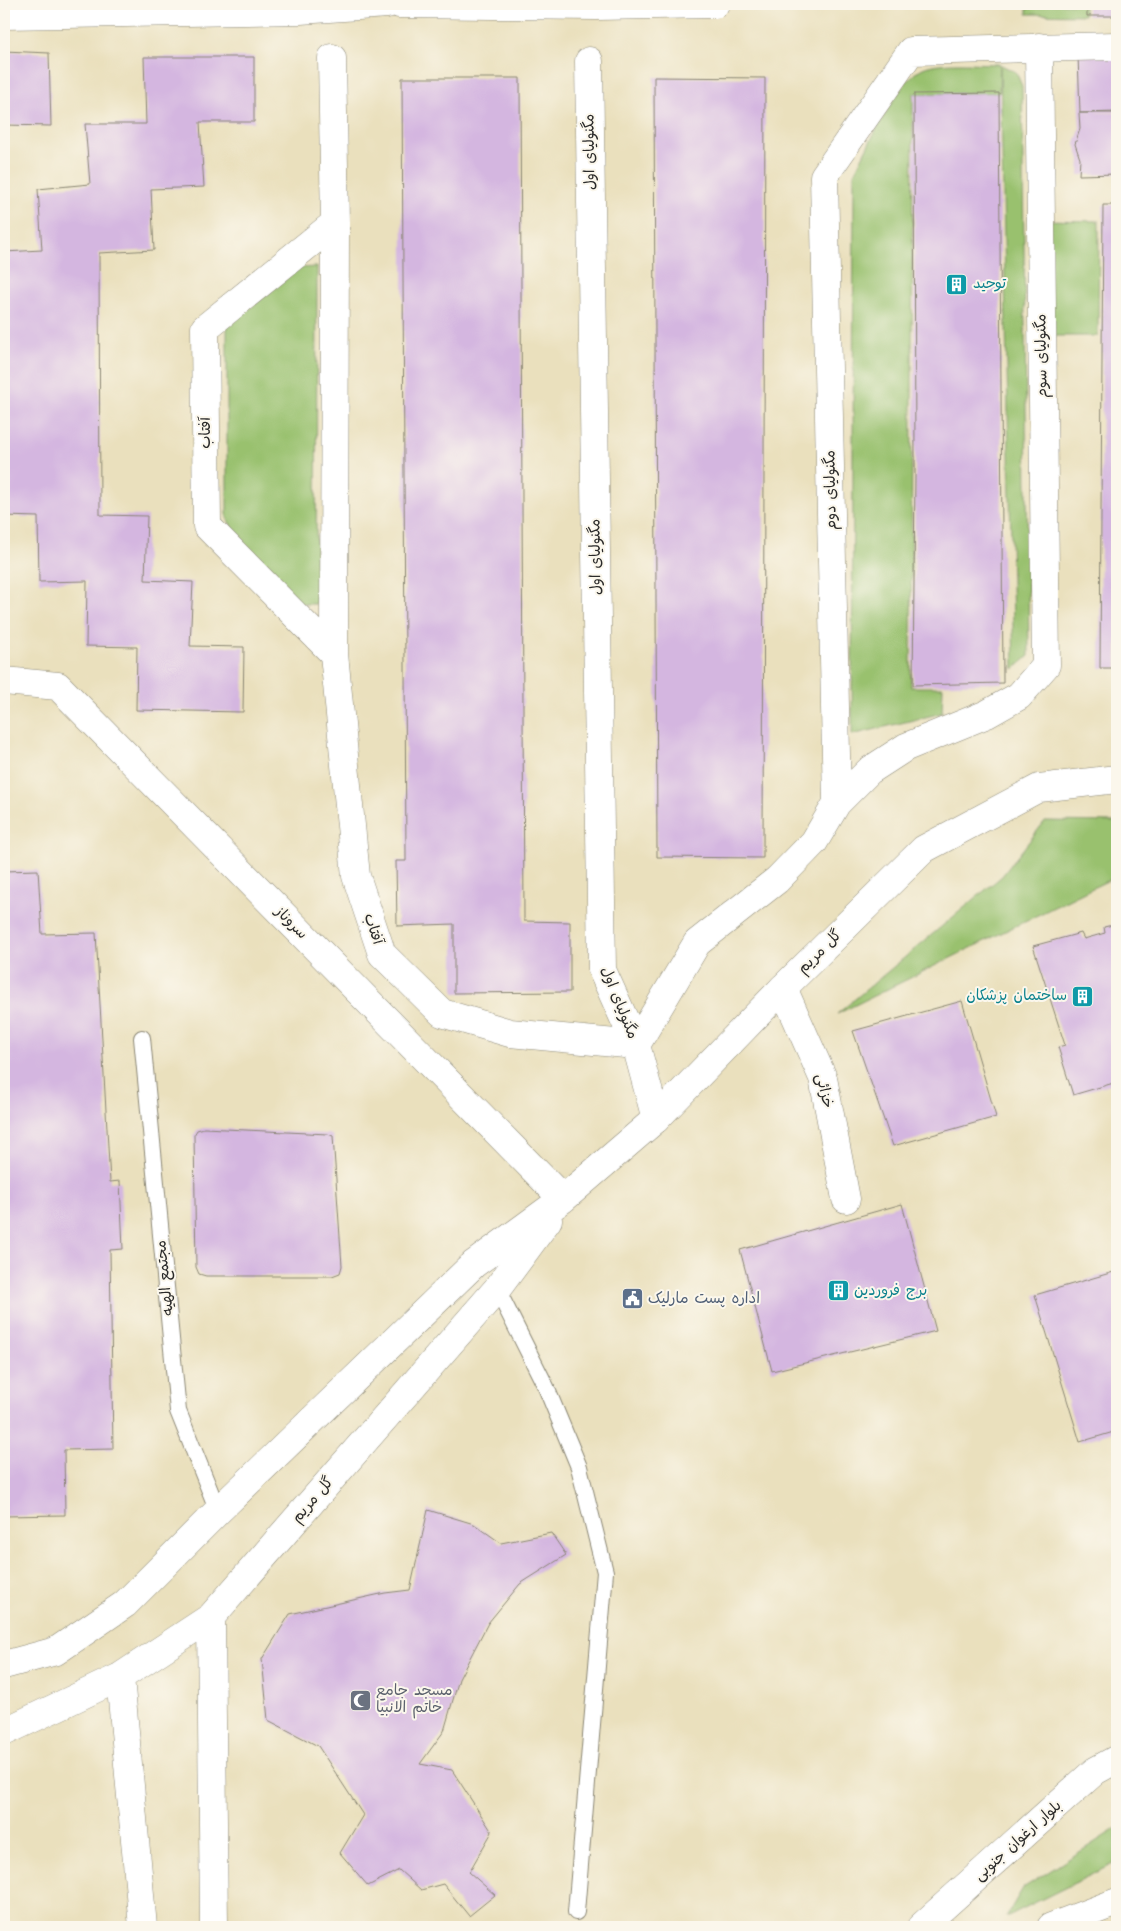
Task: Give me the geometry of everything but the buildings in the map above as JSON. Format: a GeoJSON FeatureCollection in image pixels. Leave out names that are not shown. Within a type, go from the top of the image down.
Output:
{"type":"FeatureCollection","features":[{"type":"Feature","properties":{"kind":"street"},"geometry":{"type":"LineString","coordinates":[[4,15],[132,8],[300,10],[387,4]]}},
{"type":"Feature","properties":{"kind":"street"},"geometry":{"type":"LineString","coordinates":[[399,4],[586,6],[715,4]]}},
{"type":"Feature","properties":{"kind":"street"},"geometry":{"type":"LineString","coordinates":[[1038,46],[1117,46]]}},
{"type":"Feature","properties":{"kind":"street","name":"مگنولیای دوم"},"geometry":{"type":"LineString","coordinates":[[837,803],[824,176],[911,51],[1038,46]]}},
{"type":"Feature","properties":{"kind":"street","name":"مگنولیای سوم"},"geometry":{"type":"LineString","coordinates":[[837,803],[869,771],[906,746],[987,714],[1019,696],[1046,665],[1038,46]]}},
{"type":"Feature","properties":{"kind":"street","name":"آفتاب"},"geometry":{"type":"LineString","coordinates":[[332,58],[335,223],[334,654],[356,876],[382,954],[442,1013],[510,1033],[636,1045]]}},
{"type":"Feature","properties":{"kind":"street","name":"مگنولیای اول"},"geometry":{"type":"LineString","coordinates":[[589,61],[602,970],[636,1045],[656,1118]]}},
{"type":"Feature","properties":{"kind":"street","name":"آفتاب"},"geometry":{"type":"LineString","coordinates":[[334,654],[207,526],[205,328],[335,223]]}},
{"type":"Feature","properties":{"kind":"street","name":"سروناز"},"geometry":{"type":"LineString","coordinates":[[4,681],[58,686],[563,1199]]}},
{"type":"Feature","properties":{"kind":"street","name":"گل مریم"},"geometry":{"type":"LineString","coordinates":[[4,1665],[56,1650],[125,1604],[218,1511],[474,1264],[563,1199],[656,1118],[783,988],[924,849],[1040,788],[1117,780]]}},
{"type":"Feature","properties":{"kind":"street"},"geometry":{"type":"LineString","coordinates":[[636,1045],[697,943],[777,880],[814,842],[837,803]]}},
{"type":"Feature","properties":{"kind":"street","name":"خزائی"},"geometry":{"type":"LineString","coordinates":[[783,988],[823,1078],[846,1199]]}},
{"type":"Feature","properties":{"kind":"street","name":"گل مریم"},"geometry":{"type":"LineString","coordinates":[[4,1732],[120,1677],[211,1617],[497,1289],[563,1199]]}},
{"type":"Feature","properties":{"kind":"street"},"geometry":{"type":"LineString","coordinates":[[211,1617],[214,1927]]}},
{"type":"Feature","properties":{"kind":"street"},"geometry":{"type":"LineString","coordinates":[[120,1677],[143,1927]]}},
{"type":"Feature","properties":{"kind":"street","name":"بلوار ارغوان جنوبی"},"geometry":{"type":"LineString","coordinates":[[921,1927],[1095,1771],[1117,1758]]}},
{"type":"Feature","properties":{"kind":"street"},"geometry":{"type":"LineString","coordinates":[[1051,1927],[1117,1902]]}},
{"type":"Feature","properties":{"kind":"lane","name":"مجتمع الهیه"},"geometry":{"type":"LineString","coordinates":[[142,1038],[178,1410],[218,1511]]}},
{"type":"Feature","properties":{"kind":"lane"},"geometry":{"type":"LineString","coordinates":[[497,1289],[546,1387],[579,1467],[606,1572],[576,1912]]}},
{"type":"Feature","properties":{"kind":"green space"},"geometry":{"type":"Polygon","coordinates":[[[1027,4],[1084,4],[1084,15],[1027,14],[1027,4]]]}},
{"type":"Feature","properties":{"kind":"green space"},"geometry":{"type":"Polygon","coordinates":[[[939,64],[999,64],[1016,72],[1022,86],[1029,656],[1014,669],[1000,65],[999,93],[913,94],[911,687],[943,687],[942,713],[852,735],[854,174],[884,116],[904,85],[914,74],[923,68],[939,64]]]}},
{"type":"Feature","properties":{"kind":"green space"},"geometry":{"type":"Polygon","coordinates":[[[1041,220],[1099,221],[1098,336],[1041,336],[1041,220]]]}},
{"type":"Feature","properties":{"kind":"green space"},"geometry":{"type":"Polygon","coordinates":[[[317,267],[316,604],[297,604],[245,551],[227,518],[227,328],[297,268],[317,267]]]}},
{"type":"Feature","properties":{"kind":"green space"},"geometry":{"type":"Polygon","coordinates":[[[1045,821],[1117,822],[1117,876],[837,1014],[1002,876],[1045,821]]]}},
{"type":"Feature","properties":{"kind":"green space"},"geometry":{"type":"Polygon","coordinates":[[[1117,1828],[1117,1862],[1006,1917],[1023,1888],[1117,1828]]]}},
{"type":"Feature","properties":{"kind":"place","name":"توحید"},"geometry":{"type":"Point","coordinates":[957,284]}},
{"type":"Feature","properties":{"kind":"place","name":"ساختمان پزشکان"},"geometry":{"type":"Point","coordinates":[1083,996]}},
{"type":"Feature","properties":{"kind":"place","name":"برج فروردین"},"geometry":{"type":"Point","coordinates":[838,1291]}},
{"type":"Feature","properties":{"kind":"place","name":"اداره پست مارلیک"},"geometry":{"type":"Point","coordinates":[632,1299]}},
{"type":"Feature","properties":{"kind":"place","name":"مسجد جامع خاتم الانبیا"},"geometry":{"type":"Point","coordinates":[360,1700]}}]}
